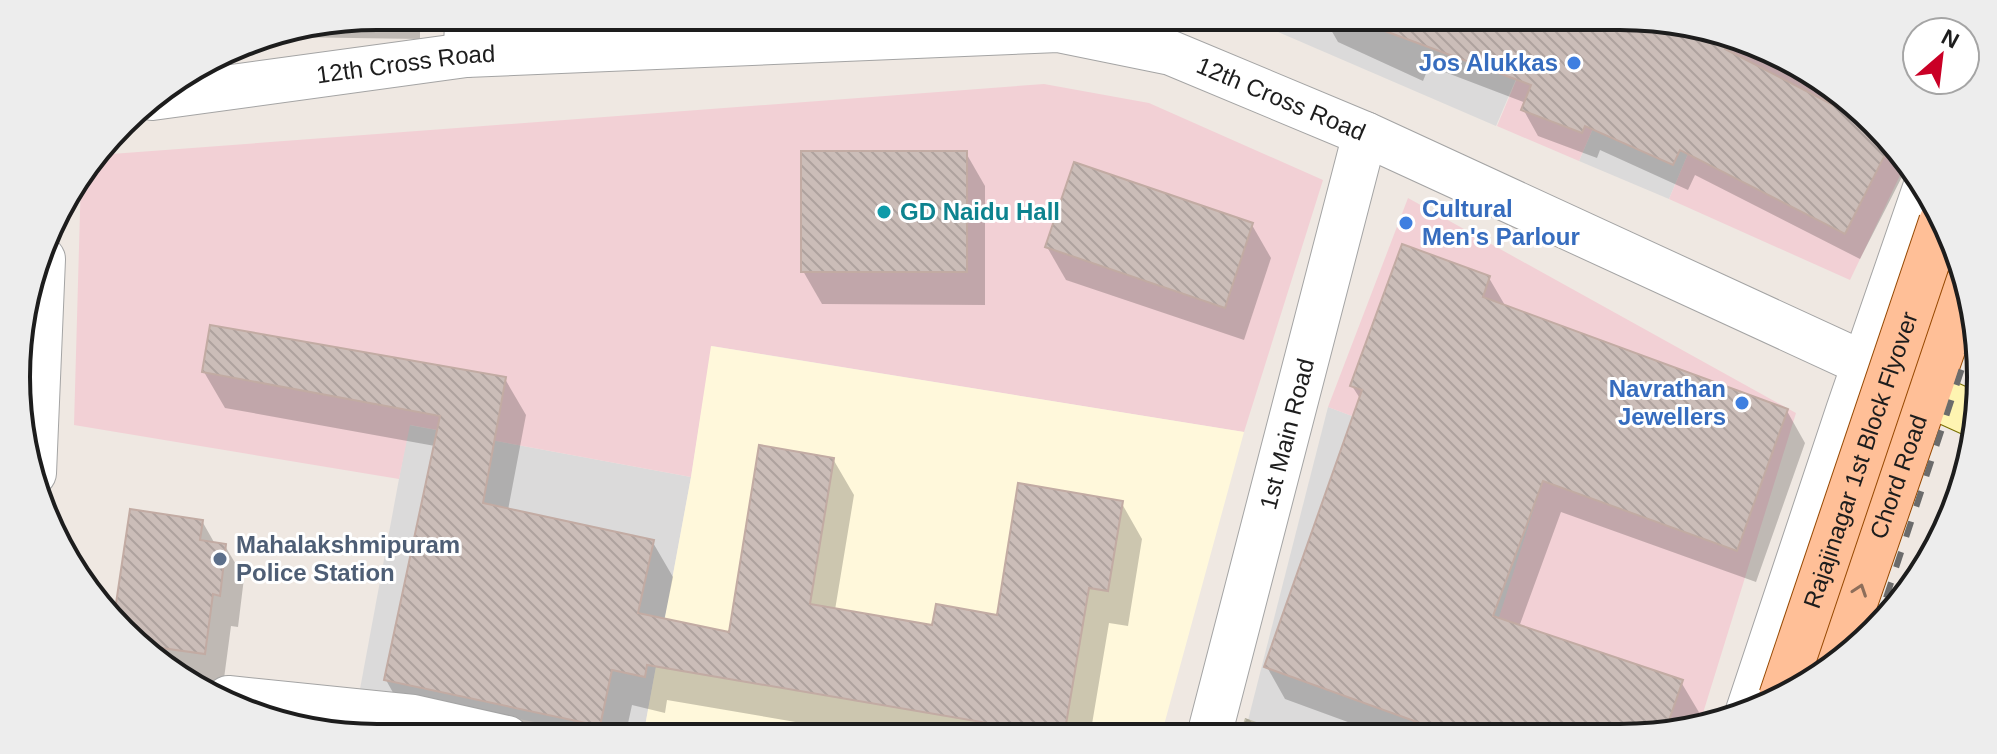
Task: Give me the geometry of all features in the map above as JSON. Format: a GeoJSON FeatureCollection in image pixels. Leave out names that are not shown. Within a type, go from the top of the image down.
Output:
{"type":"FeatureCollection","features":[{"type":"Feature","properties":{"kind":"main road","name":"Rajajinagar 1st Block Flyover"},"geometry":{"type":"LineString","coordinates":[[1786,682],[1937,235]]}},
{"type":"Feature","properties":{"kind":"main road","name":"Chord Road"},"geometry":{"type":"LineString","coordinates":[[1841,644],[1959,303]]}},
{"type":"Feature","properties":{"kind":"main road","name":"12th Cross Road"},"geometry":{"type":"LineString","coordinates":[[1928,394],[1965,411]]}},
{"type":"Feature","properties":{"kind":"street","name":"12th Cross Road"},"geometry":{"type":"LineString","coordinates":[[178,93],[467,35],[1058,30],[1171,53],[1365,134],[1928,394]]}},
{"type":"Feature","properties":{"kind":"street","name":"1st Main Road"},"geometry":{"type":"LineString","coordinates":[[1212,724],[1365,134]]}},
{"type":"Feature","properties":{"kind":"street"},"geometry":{"type":"LineString","coordinates":[[1752,698],[1920,202]]}},
{"type":"Feature","properties":{"kind":"street"},"geometry":{"type":"LineString","coordinates":[[36,437],[42,288]]}},
{"type":"Feature","properties":{"kind":"street"},"geometry":{"type":"LineString","coordinates":[[256,703],[388,724]]}},
{"type":"Feature","properties":{"kind":"shaded area"},"geometry":{"type":"Polygon","coordinates":[[[437,30],[437,32],[349,31],[437,30]]]}},
{"type":"Feature","properties":{"kind":"shaded area"},"geometry":{"type":"Polygon","coordinates":[[[1273,30],[1537,30],[1496,126],[1273,30]]]}},
{"type":"Feature","properties":{"kind":"shaded area"},"geometry":{"type":"Polygon","coordinates":[[[1537,30],[1635,31],[1579,161],[1497,126],[1537,30]]]}},
{"type":"Feature","properties":{"kind":"shaded area"},"geometry":{"type":"Polygon","coordinates":[[[1635,31],[1688,37],[1732,48],[1669,199],[1579,161],[1635,31]]]}},
{"type":"Feature","properties":{"kind":"shaded area"},"geometry":{"type":"Polygon","coordinates":[[[1732,48],[1813,88],[1849,116],[1901,174],[1850,280],[1669,199],[1732,48]]]}},
{"type":"Feature","properties":{"kind":"shaded area"},"geometry":{"type":"Polygon","coordinates":[[[1044,84],[1149,103],[1323,180],[1244,432],[712,346],[691,477],[410,425],[399,479],[74,425],[80,196],[111,154],[1044,84]]]}},
{"type":"Feature","properties":{"kind":"shaded area"},"geometry":{"type":"Polygon","coordinates":[[[1408,198],[1796,413],[1703,714],[1643,723],[1465,724],[1541,487],[1328,407],[1408,198]]]}},
{"type":"Feature","properties":{"kind":"shaded area"},"geometry":{"type":"Polygon","coordinates":[[[711,346],[1244,432],[1164,724],[645,724],[691,477],[711,346]]]}},
{"type":"Feature","properties":{"kind":"shaded area"},"geometry":{"type":"Polygon","coordinates":[[[1328,407],[1542,487],[1465,724],[1247,724],[1328,407]]]}},
{"type":"Feature","properties":{"kind":"shaded area"},"geometry":{"type":"Polygon","coordinates":[[[409,425],[691,477],[645,724],[545,724],[360,689],[409,425]]]}},
{"type":"Feature","properties":{"kind":"shaded area"},"geometry":{"type":"Polygon","coordinates":[[[1245,718],[1262,724],[1243,724],[1245,718]]]}},
{"type":"Feature","properties":{"kind":"building"},"geometry":{"type":"Polygon","coordinates":[[[1382,30],[1620,30],[1665,33],[1710,42],[1726,46],[1725,49],[1838,108],[1886,154],[1845,234],[1680,150],[1673,165],[1585,126],[1582,133],[1521,110],[1531,85],[1382,30]]]}},
{"type":"Feature","properties":{"kind":"building","name":"GD Naidu Hall"},"geometry":{"type":"Polygon","coordinates":[[[801,151],[967,151],[967,272],[801,272],[801,151]]]}},
{"type":"Feature","properties":{"kind":"building"},"geometry":{"type":"Polygon","coordinates":[[[1074,162],[1253,223],[1225,308],[1045,247],[1074,162]]]}},
{"type":"Feature","properties":{"kind":"building"},"geometry":{"type":"Polygon","coordinates":[[[1402,244],[1490,276],[1483,297],[1788,409],[1737,551],[1543,481],[1493,616],[1683,680],[1669,720],[1620,724],[1422,724],[1264,667],[1362,390],[1350,386],[1402,244]]]}},
{"type":"Feature","properties":{"kind":"building"},"geometry":{"type":"Polygon","coordinates":[[[210,325],[506,377],[483,503],[654,540],[638,613],[729,632],[759,445],[834,458],[810,604],[932,625],[936,604],[997,615],[1018,483],[1123,501],[1108,591],[1089,588],[1066,724],[994,724],[647,665],[645,677],[612,670],[600,724],[384,680],[440,416],[202,372],[210,325]]]}},
{"type":"Feature","properties":{"kind":"building"},"geometry":{"type":"Polygon","coordinates":[[[130,509],[203,520],[200,540],[226,544],[220,596],[213,594],[205,654],[161,648],[116,606],[130,509]]]}},
{"type":"Feature","properties":{"kind":"railway"},"geometry":{"type":"LineString","coordinates":[[1885,601],[1966,356]]}},
{"type":"Feature","properties":{"kind":"place","name":"Jos Alukkas"},"geometry":{"type":"Point","coordinates":[1574,63]}},
{"type":"Feature","properties":{"kind":"place","name":"GD Naidu Hall"},"geometry":{"type":"Point","coordinates":[884,212]}},
{"type":"Feature","properties":{"kind":"place","name":"Cultural Men's Parlour"},"geometry":{"type":"Point","coordinates":[1406,223]}},
{"type":"Feature","properties":{"kind":"place","name":"Navrathan Jewellers"},"geometry":{"type":"Point","coordinates":[1742,403]}},
{"type":"Feature","properties":{"kind":"place","name":"Mahalakshmipuram Police Station"},"geometry":{"type":"Point","coordinates":[220,559]}}]}
